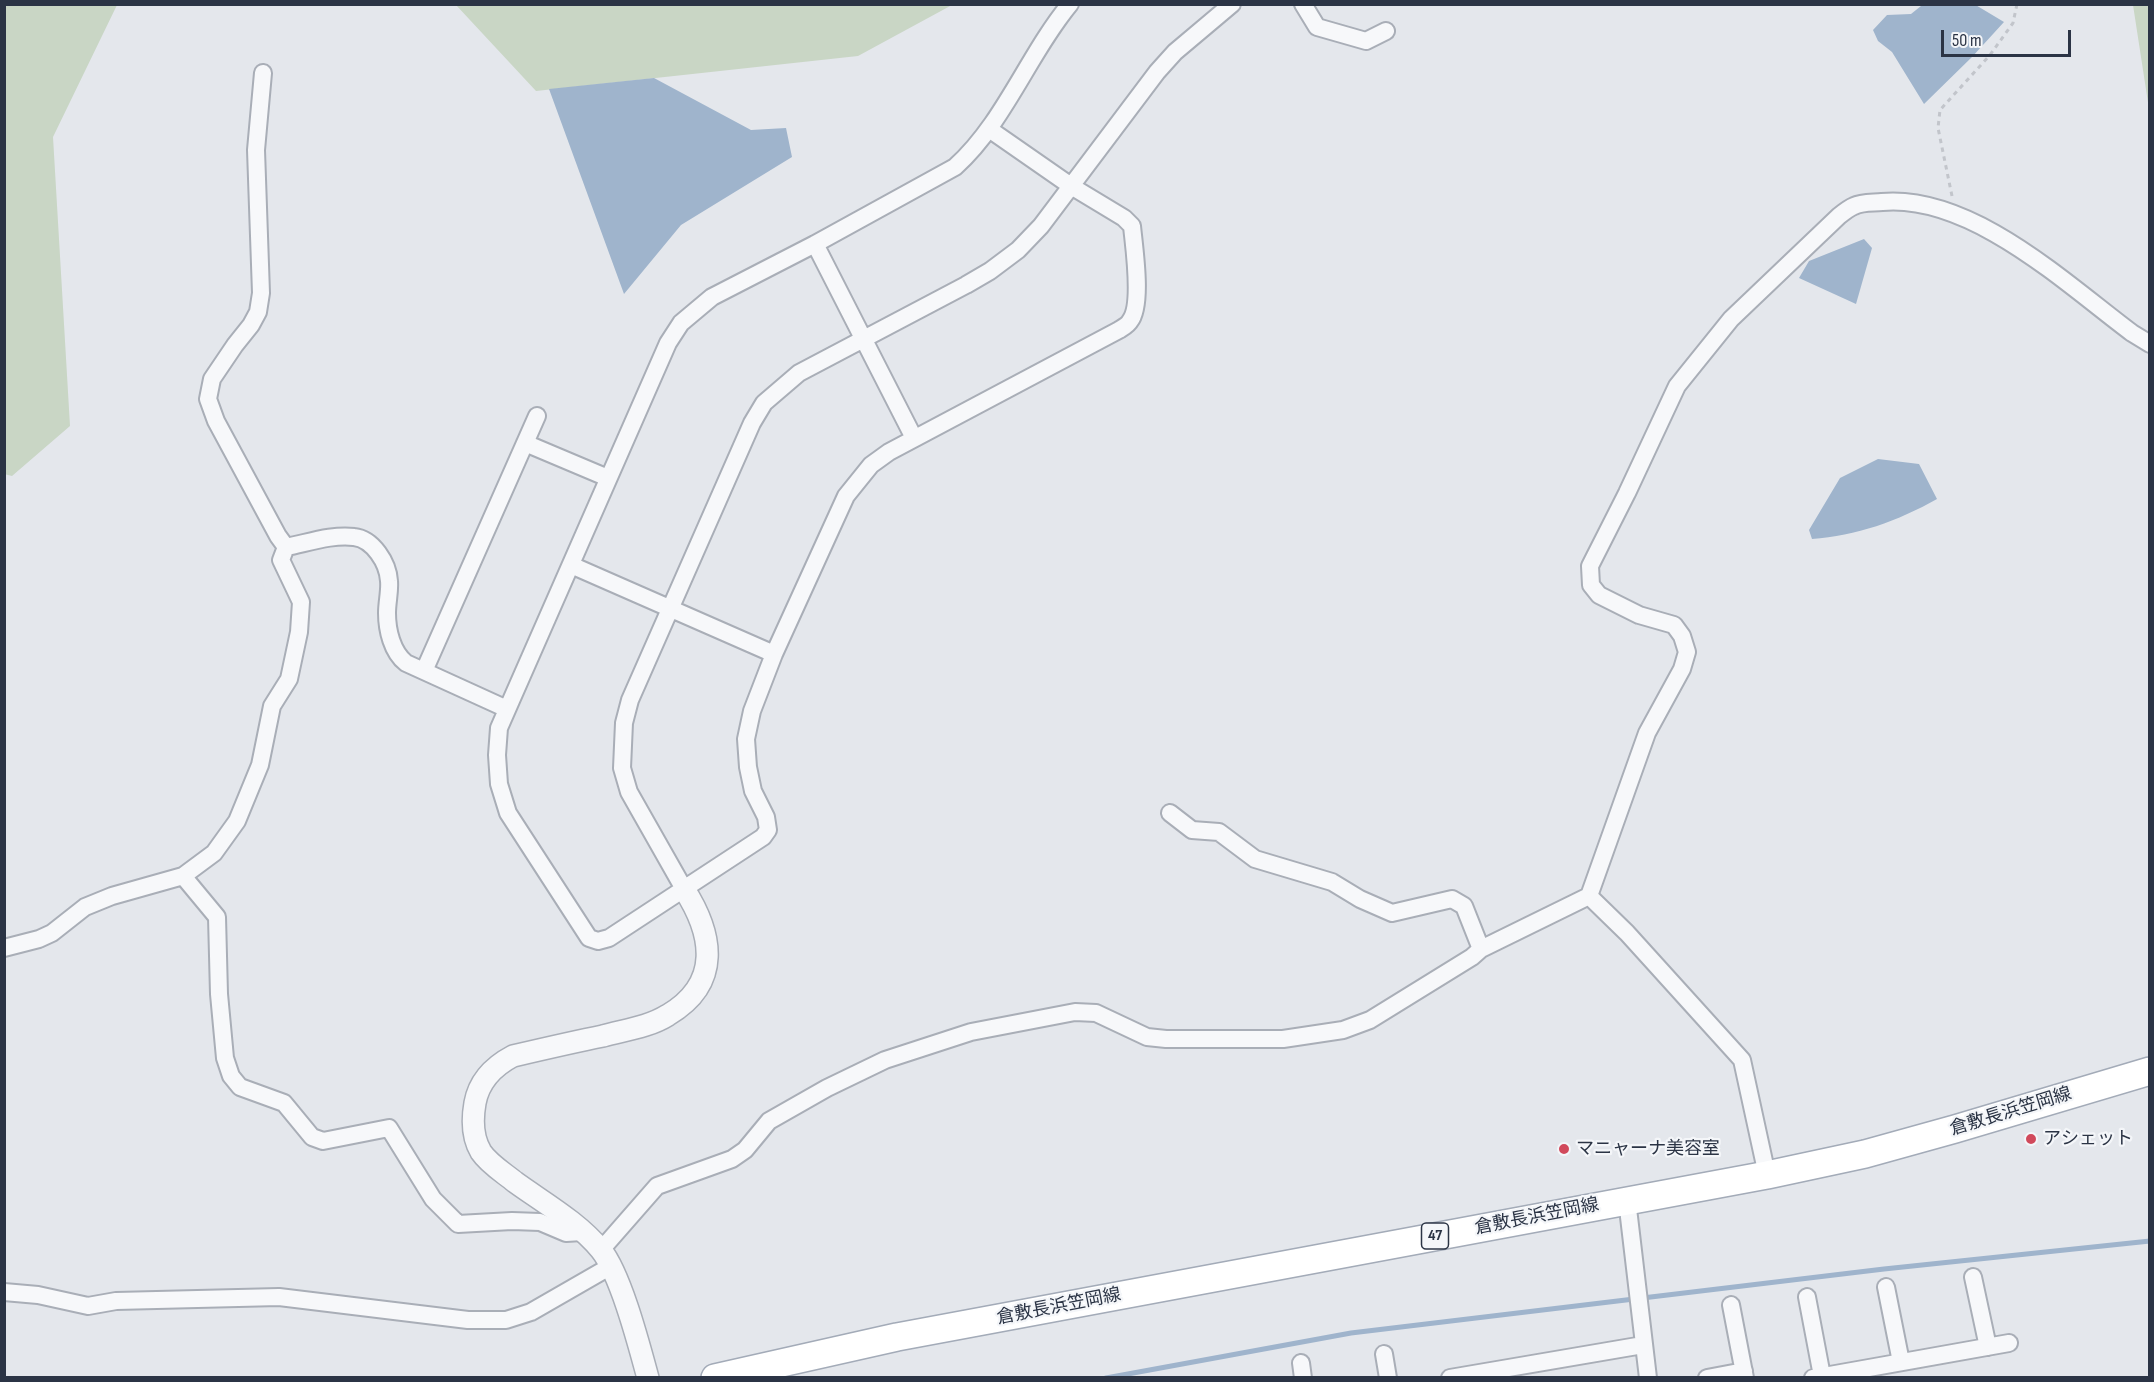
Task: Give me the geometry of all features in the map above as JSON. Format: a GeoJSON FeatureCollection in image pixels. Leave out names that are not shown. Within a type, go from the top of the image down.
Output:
{"type":"FeatureCollection","features":[{"type":"Feature","properties":{"kind":"main road","name":"倉敷長浜笠岡線"},"geometry":{"type":"LineString","coordinates":[[715,1377],[742,1375],[897,1337],[1767,1175],[1865,1154],[2150,1071]]}},
{"type":"Feature","properties":{"kind":"street"},"geometry":{"type":"LineString","coordinates":[[989,129],[1071,186],[1124,218],[1132,226],[1137,290],[1135,308],[1130,321],[1119,330],[914,438],[870,465],[846,496],[774,654],[752,711],[746,740],[748,766],[753,790],[766,817],[768,830],[763,837],[609,938],[598,941],[589,938],[508,813],[499,784],[497,755],[499,728],[668,343],[681,323],[712,297],[815,244],[955,167],[968,156],[989,129],[1051,28],[1070,4]]}},
{"type":"Feature","properties":{"kind":"street"},"geometry":{"type":"LineString","coordinates":[[648,1377],[621,1293],[606,1258],[582,1232],[495,1167],[482,1152],[474,1135],[472,1117],[475,1099],[490,1072],[500,1063],[513,1056],[646,1026],[684,1005],[697,988],[705,972],[709,953],[698,910],[633,801],[622,768],[624,723],[630,700],[752,423],[764,403],[799,373],[990,271],[1018,250],[1041,226],[1169,59],[1232,4]]}},
{"type":"Feature","properties":{"kind":"street"},"geometry":{"type":"LineString","coordinates":[[1304,4],[1317,27],[1366,41],[1386,31]]}},
{"type":"Feature","properties":{"kind":"street"},"geometry":{"type":"LineString","coordinates":[[263,73],[255,150],[261,293],[258,312],[213,379],[208,399],[211,411],[234,457],[278,536],[286,546]]}},
{"type":"Feature","properties":{"kind":"street"},"geometry":{"type":"LineString","coordinates":[[4,1292],[38,1295],[88,1306],[116,1301],[279,1297],[468,1320],[506,1320],[531,1312],[606,1258],[657,1186],[732,1159],[745,1150],[769,1121],[827,1088],[885,1060],[971,1032],[1075,1012],[1096,1013],[1147,1037],[1166,1039],[1283,1039],[1343,1030],[1370,1020],[1472,957],[1481,949],[1589,896],[1647,734],[1682,669],[1687,652],[1682,636],[1674,624],[1639,615],[1599,595],[1591,585],[1590,566],[1677,386],[1731,318],[1839,216],[1856,204],[1890,201],[1925,205],[1965,217],[2018,247],[2150,344]]}},
{"type":"Feature","properties":{"kind":"street"},"geometry":{"type":"LineString","coordinates":[[815,244],[914,438]]}},
{"type":"Feature","properties":{"kind":"street"},"geometry":{"type":"LineString","coordinates":[[424,671],[537,416]]}},
{"type":"Feature","properties":{"kind":"street"},"geometry":{"type":"LineString","coordinates":[[525,443],[608,478]]}},
{"type":"Feature","properties":{"kind":"street"},"geometry":{"type":"LineString","coordinates":[[286,546],[336,537],[354,537],[365,540],[384,564],[389,580],[387,615],[396,655],[406,663],[507,709]]}},
{"type":"Feature","properties":{"kind":"street"},"geometry":{"type":"LineString","coordinates":[[4,948],[39,939],[52,933],[85,907],[112,896],[183,876],[214,853],[237,821],[260,765],[272,706],[290,679],[299,633],[301,602],[281,560],[286,546]]}},
{"type":"Feature","properties":{"kind":"street"},"geometry":{"type":"LineString","coordinates":[[571,565],[774,654]]}},
{"type":"Feature","properties":{"kind":"street"},"geometry":{"type":"LineString","coordinates":[[1170,813],[1192,830],[1219,832],[1255,859],[1332,882],[1359,899],[1392,913],[1452,899],[1464,906],[1481,949]]}},
{"type":"Feature","properties":{"kind":"street"},"geometry":{"type":"LineString","coordinates":[[183,876],[217,917],[219,994],[225,1058],[231,1076],[240,1087],[284,1103],[312,1137],[323,1141],[389,1128],[433,1198],[458,1224],[540,1222],[566,1233],[582,1232]]}},
{"type":"Feature","properties":{"kind":"street"},"geometry":{"type":"LineString","coordinates":[[1589,896],[1627,933],[1742,1060],[1767,1175]]}},
{"type":"Feature","properties":{"kind":"street"},"geometry":{"type":"LineString","coordinates":[[1627,1200],[1648,1377]]}},
{"type":"Feature","properties":{"kind":"street"},"geometry":{"type":"LineString","coordinates":[[1972,1277],[1988,1347]]}},
{"type":"Feature","properties":{"kind":"street"},"geometry":{"type":"LineString","coordinates":[[1886,1287],[1901,1362]]}},
{"type":"Feature","properties":{"kind":"street"},"geometry":{"type":"LineString","coordinates":[[1806,1297],[1817,1377],[2009,1343]]}},
{"type":"Feature","properties":{"kind":"street"},"geometry":{"type":"LineString","coordinates":[[1707,1377],[1744,1374],[1731,1305]]}},
{"type":"Feature","properties":{"kind":"street"},"geometry":{"type":"LineString","coordinates":[[1450,1377],[1511,1372],[1643,1345]]}},
{"type":"Feature","properties":{"kind":"street"},"geometry":{"type":"LineString","coordinates":[[1384,1354],[1388,1377]]}},
{"type":"Feature","properties":{"kind":"path"},"geometry":{"type":"LineString","coordinates":[[1956,214],[1938,128],[1940,110],[1990,55],[2013,23],[2017,4]]}},
{"type":"Feature","properties":{"kind":"green space"},"geometry":{"type":"Polygon","coordinates":[[[4,5],[117,5],[53,137],[70,426],[12,476],[4,474],[4,5]]]}},
{"type":"Feature","properties":{"kind":"green space"},"geometry":{"type":"Polygon","coordinates":[[[456,5],[952,5],[858,56],[536,91],[456,5]]]}},
{"type":"Feature","properties":{"kind":"green space"},"geometry":{"type":"Polygon","coordinates":[[[2133,5],[2149,5],[2149,109],[2133,5]]]}},
{"type":"Feature","properties":{"kind":"water"},"geometry":{"type":"Polygon","coordinates":[[[1974,4],[2004,22],[1924,104],[1892,52],[1878,41],[1873,30],[1887,15],[1911,14],[1921,6],[1974,4]]]}},
{"type":"Feature","properties":{"kind":"water"},"geometry":{"type":"Polygon","coordinates":[[[654,78],[751,130],[786,128],[792,157],[681,225],[624,294],[549,89],[654,78]]]}},
{"type":"Feature","properties":{"kind":"water"},"geometry":{"type":"Polygon","coordinates":[[[1864,239],[1872,248],[1856,304],[1799,278],[1809,261],[1864,239]]]}},
{"type":"Feature","properties":{"kind":"water"},"geometry":{"type":"Polygon","coordinates":[[[1878,459],[1919,464],[1937,499],[1907,514],[1861,531],[1812,539],[1809,530],[1840,478],[1878,459]]]}},
{"type":"Feature","properties":{"kind":"waterway"},"geometry":{"type":"LineString","coordinates":[[1106,1378],[1351,1333],[1884,1269],[2150,1241]]}},
{"type":"Feature","properties":{"kind":"place","name":"アシェット"},"geometry":{"type":"Point","coordinates":[2031,1139]}},
{"type":"Feature","properties":{"kind":"place","name":"マニャーナ美容室"},"geometry":{"type":"Point","coordinates":[1564,1149]}}]}
